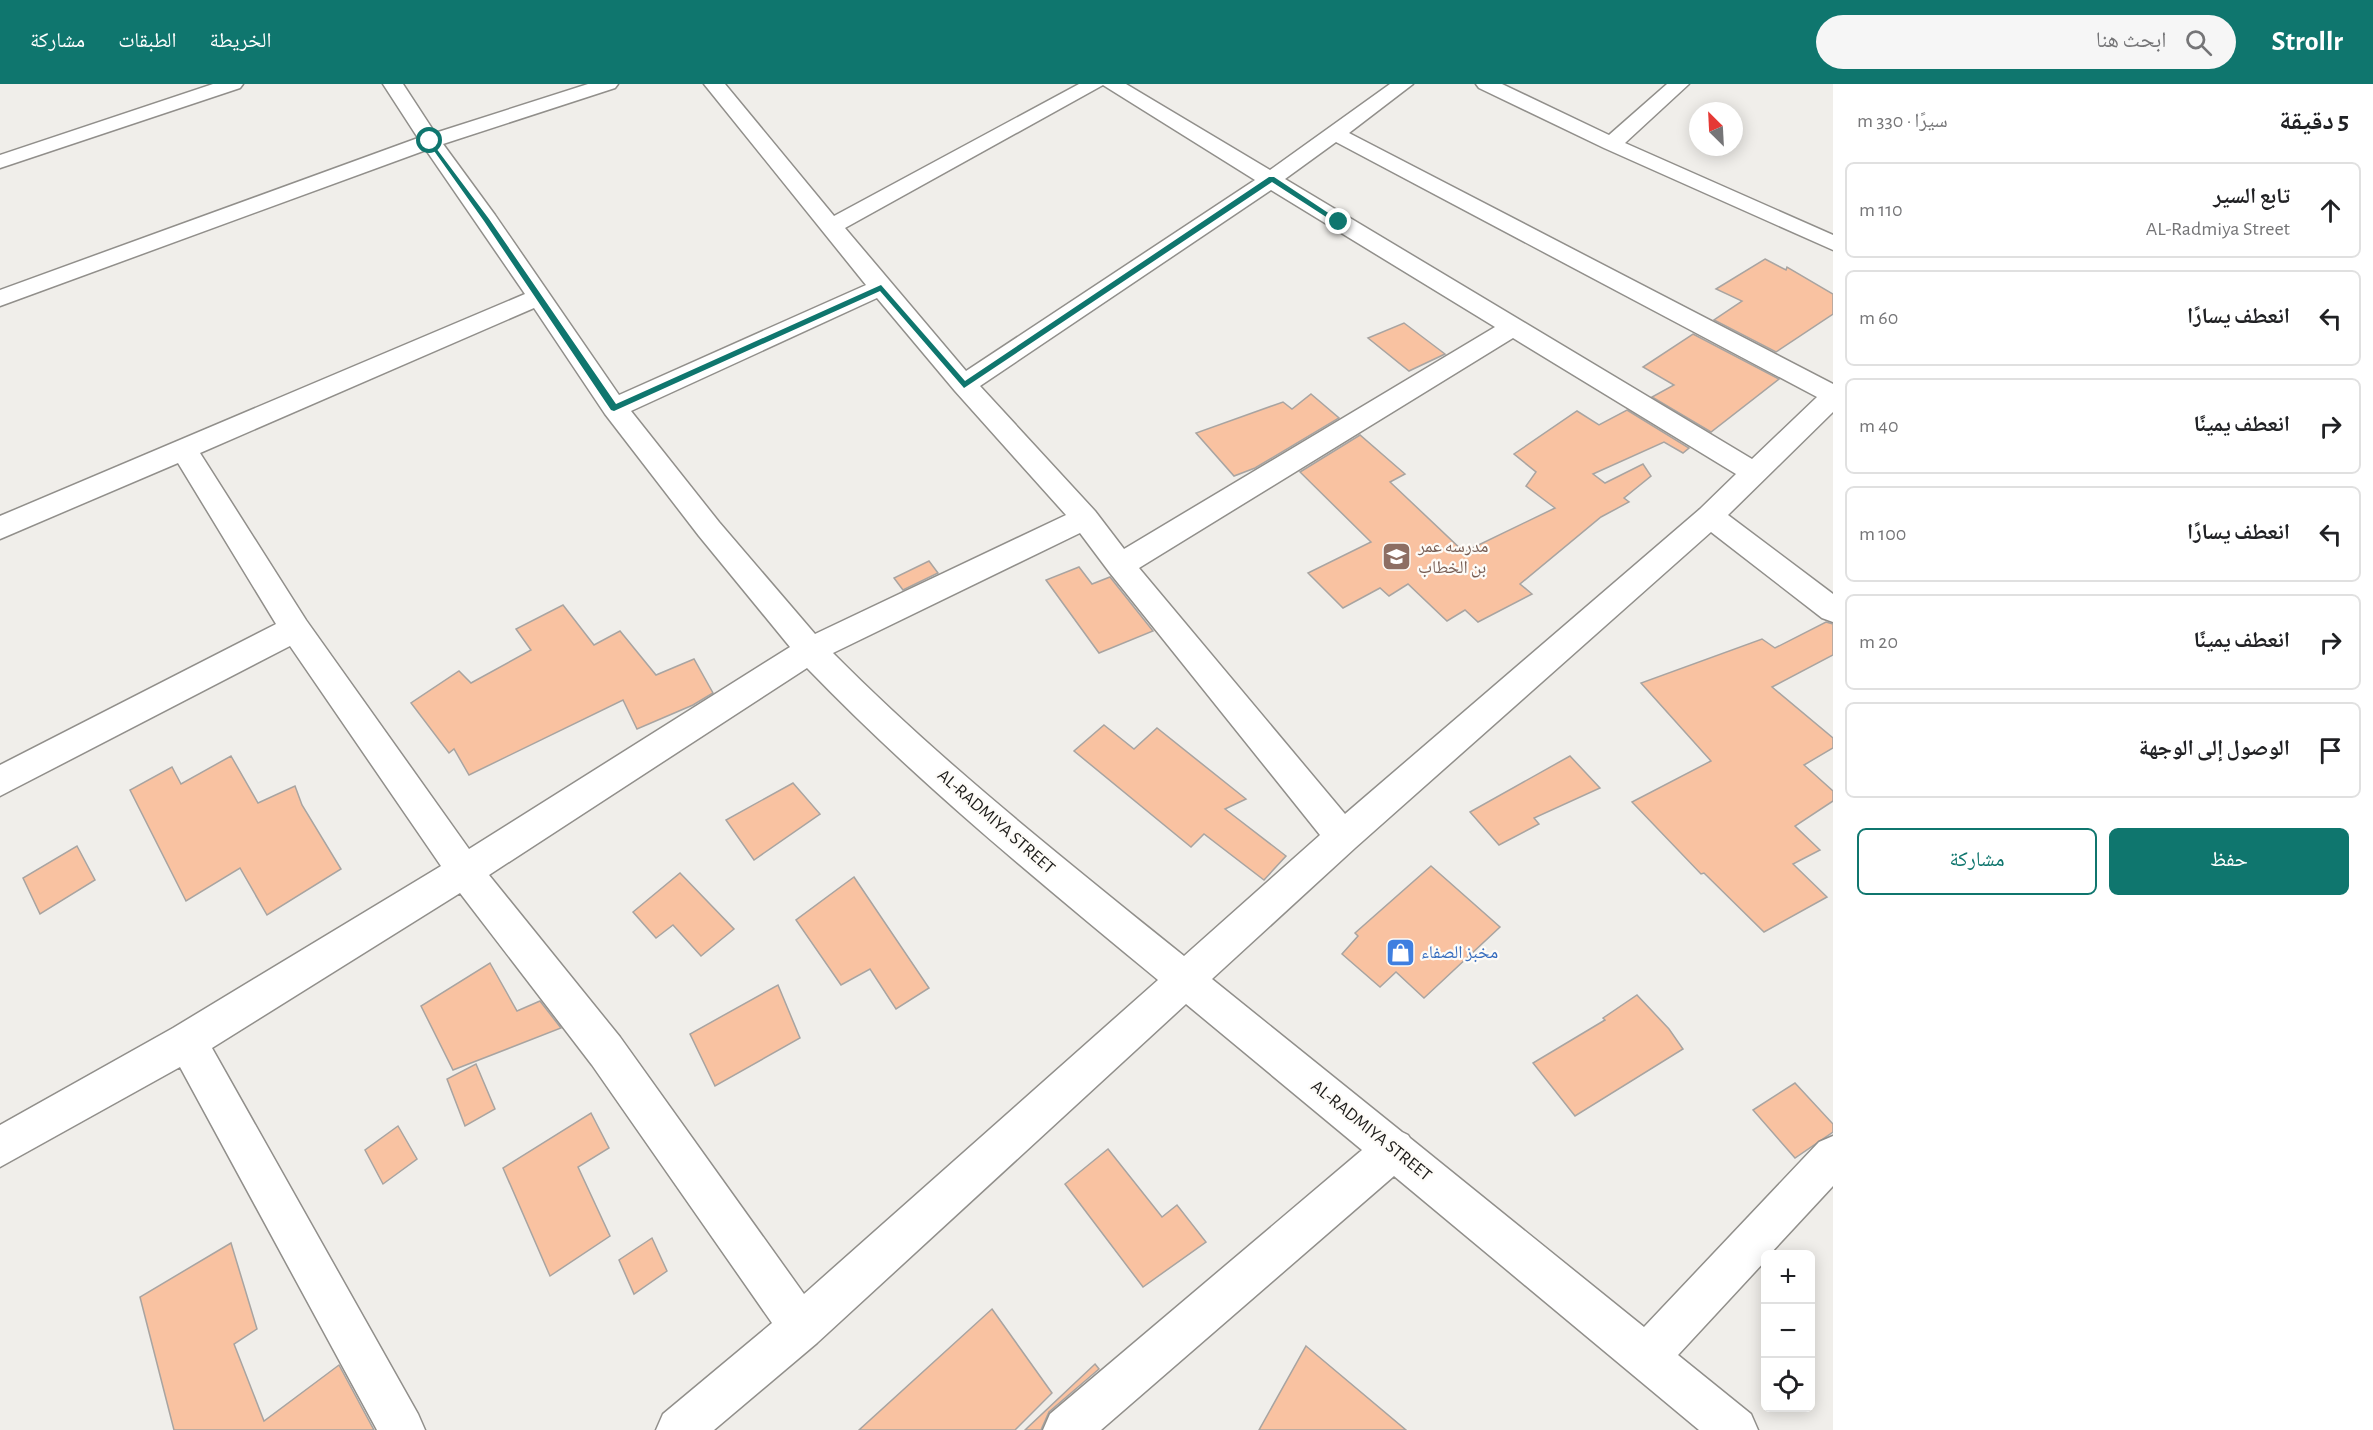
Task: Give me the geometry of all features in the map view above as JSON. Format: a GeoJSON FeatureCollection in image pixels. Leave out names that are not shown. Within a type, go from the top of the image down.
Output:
{"type":"FeatureCollection","features":[{"type":"Feature","properties":{"kind":"street"},"geometry":{"type":"LineString","coordinates":[[0,162],[233,84]]}},
{"type":"Feature","properties":{"kind":"street","name":"AL-RADMIYA STREET"},"geometry":{"type":"LineString","coordinates":[[393,84],[614,408],[709,530],[810,650],[853,694],[997,826],[1735,1430]]}},
{"type":"Feature","properties":{"kind":"street"},"geometry":{"type":"LineString","coordinates":[[0,298],[430,141],[608,84]]}},
{"type":"Feature","properties":{"kind":"street"},"geometry":{"type":"LineString","coordinates":[[714,84],[830,227],[964,386],[1084,518],[1120,566],[1343,837]]}},
{"type":"Feature","properties":{"kind":"street"},"geometry":{"type":"LineString","coordinates":[[830,227],[1094,84]]}},
{"type":"Feature","properties":{"kind":"street"},"geometry":{"type":"LineString","coordinates":[[1112,84],[1755,473]]}},
{"type":"Feature","properties":{"kind":"street"},"geometry":{"type":"LineString","coordinates":[[964,386],[1272,179],[1403,84]]}},
{"type":"Feature","properties":{"kind":"street"},"geometry":{"type":"LineString","coordinates":[[1486,84],[1611,144],[1833,243]]}},
{"type":"Feature","properties":{"kind":"street"},"geometry":{"type":"LineString","coordinates":[[1611,144],[1679,84]]}},
{"type":"Feature","properties":{"kind":"street"},"geometry":{"type":"LineString","coordinates":[[679,1430],[801,1327],[1343,837],[1710,516],[1833,396],[1336,134]]}},
{"type":"Feature","properties":{"kind":"street"},"geometry":{"type":"LineString","coordinates":[[614,408],[881,287]]}},
{"type":"Feature","properties":{"kind":"street"},"geometry":{"type":"LineString","coordinates":[[0,528],[539,297]]}},
{"type":"Feature","properties":{"kind":"street"},"geometry":{"type":"LineString","coordinates":[[1120,566],[1515,326]]}},
{"type":"Feature","properties":{"kind":"street"},"geometry":{"type":"LineString","coordinates":[[183,449],[295,629],[464,871],[606,1051],[801,1327]]}},
{"type":"Feature","properties":{"kind":"street"},"geometry":{"type":"LineString","coordinates":[[1710,516],[1833,610]]}},
{"type":"Feature","properties":{"kind":"street"},"geometry":{"type":"LineString","coordinates":[[0,1147],[188,1042],[464,871],[810,650],[1084,518]]}},
{"type":"Feature","properties":{"kind":"street"},"geometry":{"type":"LineString","coordinates":[[0,781],[295,629]]}},
{"type":"Feature","properties":{"kind":"street"},"geometry":{"type":"LineString","coordinates":[[188,1042],[402,1430]]}},
{"type":"Feature","properties":{"kind":"street"},"geometry":{"type":"LineString","coordinates":[[1066,1430],[1394,1149]]}},
{"type":"Feature","properties":{"kind":"street"},"geometry":{"type":"LineString","coordinates":[[1647,1356],[1833,1156]]}},
{"type":"Feature","properties":{"kind":"building"},"geometry":{"type":"Polygon","coordinates":[[[1765,259],[1786,270],[1787,267],[1833,294],[1833,314],[1776,352],[1714,320],[1742,301],[1716,289],[1765,259]]]}},
{"type":"Feature","properties":{"kind":"building"},"geometry":{"type":"Polygon","coordinates":[[[1404,323],[1445,354],[1409,371],[1368,338],[1404,323]]]}},
{"type":"Feature","properties":{"kind":"building"},"geometry":{"type":"Polygon","coordinates":[[[1693,334],[1779,379],[1711,432],[1652,397],[1674,385],[1643,367],[1693,334]]]}},
{"type":"Feature","properties":{"kind":"building"},"geometry":{"type":"Polygon","coordinates":[[[1311,394],[1339,418],[1255,468],[1234,476],[1196,433],[1283,402],[1292,409],[1311,394]]]}},
{"type":"Feature","properties":{"kind":"building"},"geometry":{"type":"Polygon","coordinates":[[[1627,410],[1689,448],[1683,453],[1664,442],[1593,474],[1605,483],[1643,464],[1651,476],[1624,498],[1629,502],[1601,517],[1520,584],[1532,594],[1478,622],[1465,610],[1447,621],[1408,584],[1389,596],[1380,588],[1343,608],[1308,573],[1371,542],[1300,472],[1360,435],[1405,474],[1390,482],[1464,552],[1555,508],[1526,486],[1536,472],[1514,454],[1577,411],[1599,425],[1627,410]]]}},
{"type":"Feature","properties":{"kind":"building"},"geometry":{"type":"Polygon","coordinates":[[[929,561],[938,573],[903,590],[894,578],[929,561]]]}},
{"type":"Feature","properties":{"kind":"building"},"geometry":{"type":"Polygon","coordinates":[[[1079,567],[1092,584],[1110,577],[1153,631],[1099,653],[1046,580],[1079,567]]]}},
{"type":"Feature","properties":{"kind":"building"},"geometry":{"type":"Polygon","coordinates":[[[563,605],[594,645],[620,631],[656,675],[694,659],[713,693],[693,705],[637,729],[623,700],[469,775],[454,749],[449,753],[411,703],[459,671],[471,683],[531,650],[516,629],[563,605]]]}},
{"type":"Feature","properties":{"kind":"building"},"geometry":{"type":"Polygon","coordinates":[[[1826,622],[1833,624],[1833,655],[1772,687],[1833,738],[1833,748],[1804,765],[1833,791],[1833,801],[1795,826],[1820,850],[1793,864],[1827,897],[1764,932],[1704,873],[1701,874],[1632,802],[1711,761],[1641,683],[1762,639],[1775,648],[1826,622]]]}},
{"type":"Feature","properties":{"kind":"building"},"geometry":{"type":"Polygon","coordinates":[[[1104,725],[1134,749],[1157,728],[1246,799],[1225,809],[1286,856],[1264,880],[1204,834],[1191,847],[1074,751],[1104,725]]]}},
{"type":"Feature","properties":{"kind":"building"},"geometry":{"type":"Polygon","coordinates":[[[231,756],[258,803],[295,786],[302,805],[341,869],[267,915],[240,868],[186,901],[130,790],[172,767],[181,784],[231,756]]]}},
{"type":"Feature","properties":{"kind":"building"},"geometry":{"type":"Polygon","coordinates":[[[1570,756],[1600,788],[1534,818],[1539,824],[1499,845],[1470,812],[1570,756]]]}},
{"type":"Feature","properties":{"kind":"building"},"geometry":{"type":"Polygon","coordinates":[[[793,783],[820,814],[754,860],[726,820],[793,783]]]}},
{"type":"Feature","properties":{"kind":"building"},"geometry":{"type":"Polygon","coordinates":[[[77,846],[95,880],[40,914],[23,878],[77,846]]]}},
{"type":"Feature","properties":{"kind":"building"},"geometry":{"type":"Polygon","coordinates":[[[1431,866],[1500,927],[1424,998],[1396,972],[1380,987],[1342,954],[1358,936],[1355,933],[1431,866]]]}},
{"type":"Feature","properties":{"kind":"building"},"geometry":{"type":"Polygon","coordinates":[[[680,873],[734,929],[701,956],[673,925],[656,938],[633,912],[680,873]]]}},
{"type":"Feature","properties":{"kind":"building"},"geometry":{"type":"Polygon","coordinates":[[[854,877],[929,988],[896,1009],[870,969],[841,985],[796,920],[854,877]]]}},
{"type":"Feature","properties":{"kind":"building"},"geometry":{"type":"Polygon","coordinates":[[[490,963],[517,1011],[540,1001],[561,1028],[453,1070],[421,1006],[490,963]]]}},
{"type":"Feature","properties":{"kind":"building"},"geometry":{"type":"Polygon","coordinates":[[[778,985],[800,1038],[715,1086],[690,1034],[778,985]]]}},
{"type":"Feature","properties":{"kind":"building"},"geometry":{"type":"Polygon","coordinates":[[[1637,995],[1669,1029],[1683,1049],[1575,1116],[1533,1063],[1605,1020],[1603,1018],[1637,995]]]}},
{"type":"Feature","properties":{"kind":"building"},"geometry":{"type":"Polygon","coordinates":[[[476,1064],[495,1109],[465,1126],[447,1079],[476,1064]]]}},
{"type":"Feature","properties":{"kind":"building"},"geometry":{"type":"Polygon","coordinates":[[[1795,1083],[1833,1124],[1833,1132],[1795,1158],[1753,1110],[1795,1083]]]}},
{"type":"Feature","properties":{"kind":"building"},"geometry":{"type":"Polygon","coordinates":[[[591,1113],[609,1148],[578,1167],[610,1236],[550,1276],[503,1168],[591,1113]]]}},
{"type":"Feature","properties":{"kind":"building"},"geometry":{"type":"Polygon","coordinates":[[[398,1126],[417,1159],[383,1184],[365,1150],[398,1126]]]}},
{"type":"Feature","properties":{"kind":"building"},"geometry":{"type":"Polygon","coordinates":[[[1108,1149],[1162,1217],[1177,1205],[1206,1242],[1143,1287],[1065,1184],[1108,1149]]]}},
{"type":"Feature","properties":{"kind":"building"},"geometry":{"type":"Polygon","coordinates":[[[652,1238],[667,1271],[634,1294],[619,1260],[652,1238]]]}},
{"type":"Feature","properties":{"kind":"building"},"geometry":{"type":"Polygon","coordinates":[[[231,1243],[257,1329],[234,1344],[264,1421],[339,1365],[374,1430],[174,1430],[140,1297],[231,1243]]]}},
{"type":"Feature","properties":{"kind":"building"},"geometry":{"type":"Polygon","coordinates":[[[992,1309],[1052,1393],[1015,1430],[859,1430],[992,1309]]]}},
{"type":"Feature","properties":{"kind":"building"},"geometry":{"type":"Polygon","coordinates":[[[1306,1346],[1406,1430],[1259,1430],[1306,1346]]]}},
{"type":"Feature","properties":{"kind":"building"},"geometry":{"type":"Polygon","coordinates":[[[1095,1364],[1099,1369],[1049,1412],[1041,1430],[1025,1430],[1095,1364]]]}},
{"type":"Feature","properties":{"kind":"place","name":"مدرسه عمر بن الخطاب"},"geometry":{"type":"Point","coordinates":[1397,557]}},
{"type":"Feature","properties":{"kind":"place","name":"مخبز الصفاء"},"geometry":{"type":"Point","coordinates":[1400,953]}},
{"type":"Feature","properties":{"kind":"route"},"geometry":{"type":"LineString","coordinates":[[430,141],[487,220],[614,408],[881,287],[964,386],[1272,179],[1339,222]]}}]}
